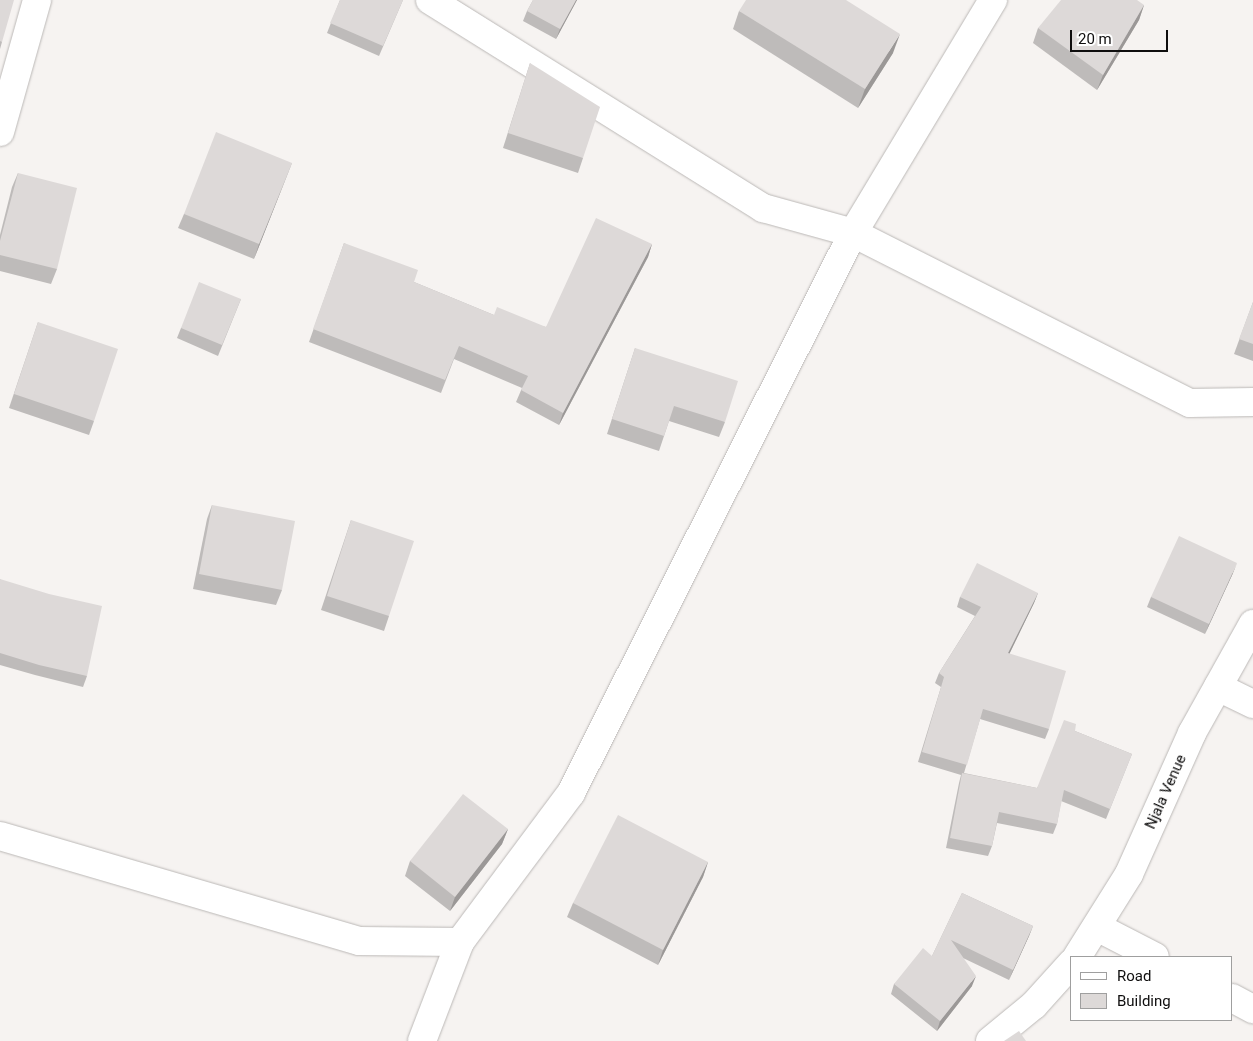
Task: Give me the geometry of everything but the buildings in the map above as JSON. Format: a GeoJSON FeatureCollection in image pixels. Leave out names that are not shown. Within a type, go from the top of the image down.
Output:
{"type":"FeatureCollection","features":[{"type":"Feature","properties":{"kind":"street"},"geometry":{"type":"LineString","coordinates":[[0,132],[37,0]]}},
{"type":"Feature","properties":{"kind":"street"},"geometry":{"type":"LineString","coordinates":[[430,0],[763,208],[853,233],[1190,403],[1253,402]]}},
{"type":"Feature","properties":{"kind":"street"},"geometry":{"type":"LineString","coordinates":[[422,1041],[460,942],[571,793],[853,233],[993,0]]}},
{"type":"Feature","properties":{"kind":"street","name":"Njala Venue"},"geometry":{"type":"LineString","coordinates":[[1077,956],[1129,874],[1192,733],[1253,624]]}},
{"type":"Feature","properties":{"kind":"street"},"geometry":{"type":"LineString","coordinates":[[1218,687],[1253,704]]}},
{"type":"Feature","properties":{"kind":"street"},"geometry":{"type":"LineString","coordinates":[[0,836],[359,941],[460,942]]}},
{"type":"Feature","properties":{"kind":"street"},"geometry":{"type":"LineString","coordinates":[[1097,926],[1153,956]]}},
{"type":"Feature","properties":{"kind":"street"},"geometry":{"type":"LineString","coordinates":[[990,1041],[1034,1006],[1070,965]]}},
{"type":"Feature","properties":{"kind":"street"},"geometry":{"type":"LineString","coordinates":[[1233,999],[1253,1009]]}}]}
